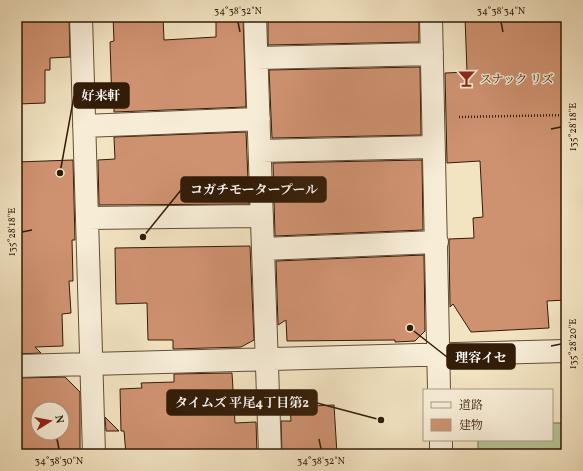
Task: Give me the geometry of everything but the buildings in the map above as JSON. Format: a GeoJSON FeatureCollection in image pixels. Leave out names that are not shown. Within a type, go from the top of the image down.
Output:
{"type":"FeatureCollection","features":[{"type":"Feature","properties":{"kind":"street"},"geometry":{"type":"LineString","coordinates":[[81,17],[88,218],[90,364],[94,454]]}},
{"type":"Feature","properties":{"kind":"street"},"geometry":{"type":"LineString","coordinates":[[255,17],[270,454]]}},
{"type":"Feature","properties":{"kind":"street"},"geometry":{"type":"LineString","coordinates":[[431,17],[439,389]]}},
{"type":"Feature","properties":{"kind":"street"},"geometry":{"type":"LineString","coordinates":[[257,58],[432,54]]}},
{"type":"Feature","properties":{"kind":"street"},"geometry":{"type":"LineString","coordinates":[[84,126],[259,119]]}},
{"type":"Feature","properties":{"kind":"street"},"geometry":{"type":"LineString","coordinates":[[260,151],[433,147]]}},
{"type":"Feature","properties":{"kind":"street"},"geometry":{"type":"LineString","coordinates":[[88,218],[262,216]]}},
{"type":"Feature","properties":{"kind":"street"},"geometry":{"type":"LineString","coordinates":[[263,249],[437,242]]}},
{"type":"Feature","properties":{"kind":"street"},"geometry":{"type":"LineString","coordinates":[[17,366],[566,351]]}},
{"type":"Feature","properties":{"kind":"street"},"geometry":{"type":"LineString","coordinates":[[441,441],[441,454]]}},
{"type":"Feature","properties":{"kind":"path"},"geometry":{"type":"LineString","coordinates":[[433,117],[566,115]]}},
{"type":"Feature","properties":{"kind":"green space"},"geometry":{"type":"Polygon","coordinates":[[[553,423],[566,423],[566,454],[478,454],[478,441],[553,441],[553,423]]]}},
{"type":"Feature","properties":{"kind":"place","name":"スナック リズ"},"geometry":{"type":"Point","coordinates":[467,79]}},
{"type":"Feature","properties":{"kind":"place","name":"好来軒"},"geometry":{"type":"Point","coordinates":[60,173]}},
{"type":"Feature","properties":{"kind":"place","name":"コガチモータープール"},"geometry":{"type":"Point","coordinates":[143,237]}},
{"type":"Feature","properties":{"kind":"place","name":"理容イセ"},"geometry":{"type":"Point","coordinates":[410,328]}},
{"type":"Feature","properties":{"kind":"place","name":"タイムズ 平尾4丁目第2"},"geometry":{"type":"Point","coordinates":[381,420]}}]}
